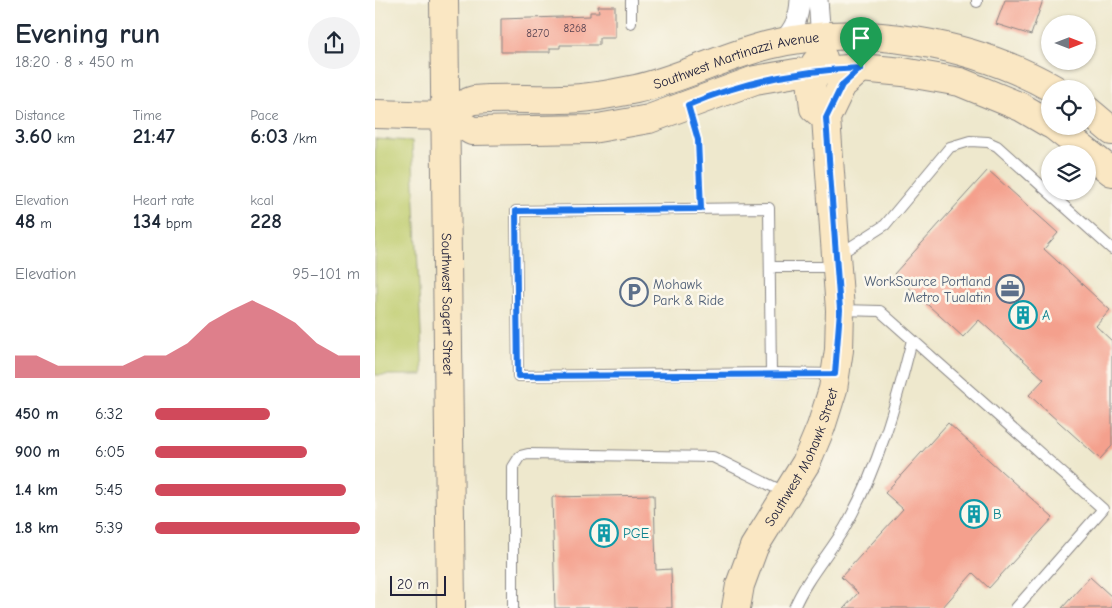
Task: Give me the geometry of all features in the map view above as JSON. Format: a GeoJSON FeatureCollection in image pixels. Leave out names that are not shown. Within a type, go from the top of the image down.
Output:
{"type":"FeatureCollection","features":[{"type":"Feature","properties":{"kind":"street","name":"Southwest Sagert Street"},"geometry":{"type":"LineString","coordinates":[[444,0],[451,608]]}},
{"type":"Feature","properties":{"kind":"street"},"geometry":{"type":"LineString","coordinates":[[783,41],[795,27],[799,17],[800,0]]}},
{"type":"Feature","properties":{"kind":"street"},"geometry":{"type":"LineString","coordinates":[[818,0],[821,38]]}},
{"type":"Feature","properties":{"kind":"street","name":"Southwest Martinazzi Avenue"},"geometry":{"type":"LineString","coordinates":[[445,115],[472,100],[581,98],[637,89],[749,50],[783,41],[821,38],[879,38],[966,52],[1016,69],[1041,82]]}},
{"type":"Feature","properties":{"kind":"street"},"geometry":{"type":"LineString","coordinates":[[812,71],[819,59],[840,52],[863,49],[879,38]]}},
{"type":"Feature","properties":{"kind":"street","name":"Southwest Martinazzi Avenue"},"geometry":{"type":"LineString","coordinates":[[375,114],[445,115],[472,131],[575,130],[649,118],[755,80],[812,71],[861,68],[903,72],[960,82],[1021,107],[1041,119]]}},
{"type":"Feature","properties":{"kind":"street"},"geometry":{"type":"LineString","coordinates":[[826,118],[842,85],[861,68]]}},
{"type":"Feature","properties":{"kind":"street","name":"Southwest Mohawk Street"},"geometry":{"type":"LineString","coordinates":[[736,608],[740,585],[754,547],[806,463],[821,427],[835,374],[840,310],[838,261],[826,118],[814,108],[812,71]]}},
{"type":"Feature","properties":{"kind":"street"},"geometry":{"type":"LineString","coordinates":[[1096,118],[1112,131]]}},
{"type":"Feature","properties":{"kind":"street"},"geometry":{"type":"LineString","coordinates":[[1065,135],[1112,172]]}},
{"type":"Feature","properties":{"kind":"lane"},"geometry":{"type":"LineString","coordinates":[[631,0],[631,23]]}},
{"type":"Feature","properties":{"kind":"lane"},"geometry":{"type":"LineString","coordinates":[[770,267],[838,261],[885,225],[950,147],[970,141],[988,142],[997,146],[1112,249]]}},
{"type":"Feature","properties":{"kind":"lane"},"geometry":{"type":"LineString","coordinates":[[771,373],[769,208],[516,211],[518,376],[835,374]]}},
{"type":"Feature","properties":{"kind":"lane"},"geometry":{"type":"LineString","coordinates":[[840,310],[880,311],[1107,509],[1016,608]]}},
{"type":"Feature","properties":{"kind":"lane"},"geometry":{"type":"LineString","coordinates":[[793,608],[845,527],[875,466],[900,390],[912,340]]}},
{"type":"Feature","properties":{"kind":"lane"},"geometry":{"type":"LineString","coordinates":[[513,608],[513,468],[520,456],[528,454],[713,457],[787,494]]}},
{"type":"Feature","properties":{"kind":"path"},"geometry":{"type":"LineString","coordinates":[[688,105],[698,140],[701,209]]}},
{"type":"Feature","properties":{"kind":"green space"},"geometry":{"type":"Polygon","coordinates":[[[375,139],[412,141],[423,375],[375,375],[375,139]]]}},
{"type":"Feature","properties":{"kind":"building"},"geometry":{"type":"Polygon","coordinates":[[[1005,0],[1043,0],[1031,35],[996,24],[1005,0]]]}},
{"type":"Feature","properties":{"kind":"building"},"geometry":{"type":"Polygon","coordinates":[[[598,6],[615,6],[615,38],[599,38],[599,45],[560,45],[560,48],[550,48],[550,52],[501,52],[501,19],[590,16],[590,12],[599,12],[598,6]]]}},
{"type":"Feature","properties":{"kind":"building","name":"A"},"geometry":{"type":"Polygon","coordinates":[[[988,170],[1058,233],[1044,249],[1110,310],[1096,326],[1112,341],[1112,446],[1100,459],[1029,395],[1044,379],[979,320],[963,337],[894,274],[988,170]]]}},
{"type":"Feature","properties":{"kind":"building","name":"B"},"geometry":{"type":"Polygon","coordinates":[[[948,423],[1053,518],[989,588],[973,573],[942,608],[844,608],[858,593],[841,577],[903,509],[885,493],[948,423]]]}},
{"type":"Feature","properties":{"kind":"building","name":"PGE"},"geometry":{"type":"Polygon","coordinates":[[[654,495],[656,570],[671,569],[672,608],[555,608],[552,497],[654,495]]]}},
{"type":"Feature","properties":{"kind":"building"},"geometry":{"type":"Polygon","coordinates":[[[1090,577],[1112,597],[1112,608],[1062,608],[1090,577]]]}},
{"type":"Feature","properties":{"kind":"place","name":"WorkSource Portland Metro Tualatin"},"geometry":{"type":"Point","coordinates":[1010,289]}},
{"type":"Feature","properties":{"kind":"place","name":"Mohawk Park & Ride"},"geometry":{"type":"Point","coordinates":[634,292]}},
{"type":"Feature","properties":{"kind":"place","name":"A"},"geometry":{"type":"Point","coordinates":[1023,315]}},
{"type":"Feature","properties":{"kind":"place","name":"B"},"geometry":{"type":"Point","coordinates":[974,514]}},
{"type":"Feature","properties":{"kind":"place","name":"PGE"},"geometry":{"type":"Point","coordinates":[604,533]}},
{"type":"Feature","properties":{"kind":"route"},"geometry":{"type":"LineString","coordinates":[[861,68],[842,85],[826,118],[840,310],[839,350],[835,374],[518,376],[516,211],[701,209],[698,140],[688,105],[755,80],[796,73],[861,68]]}}]}
